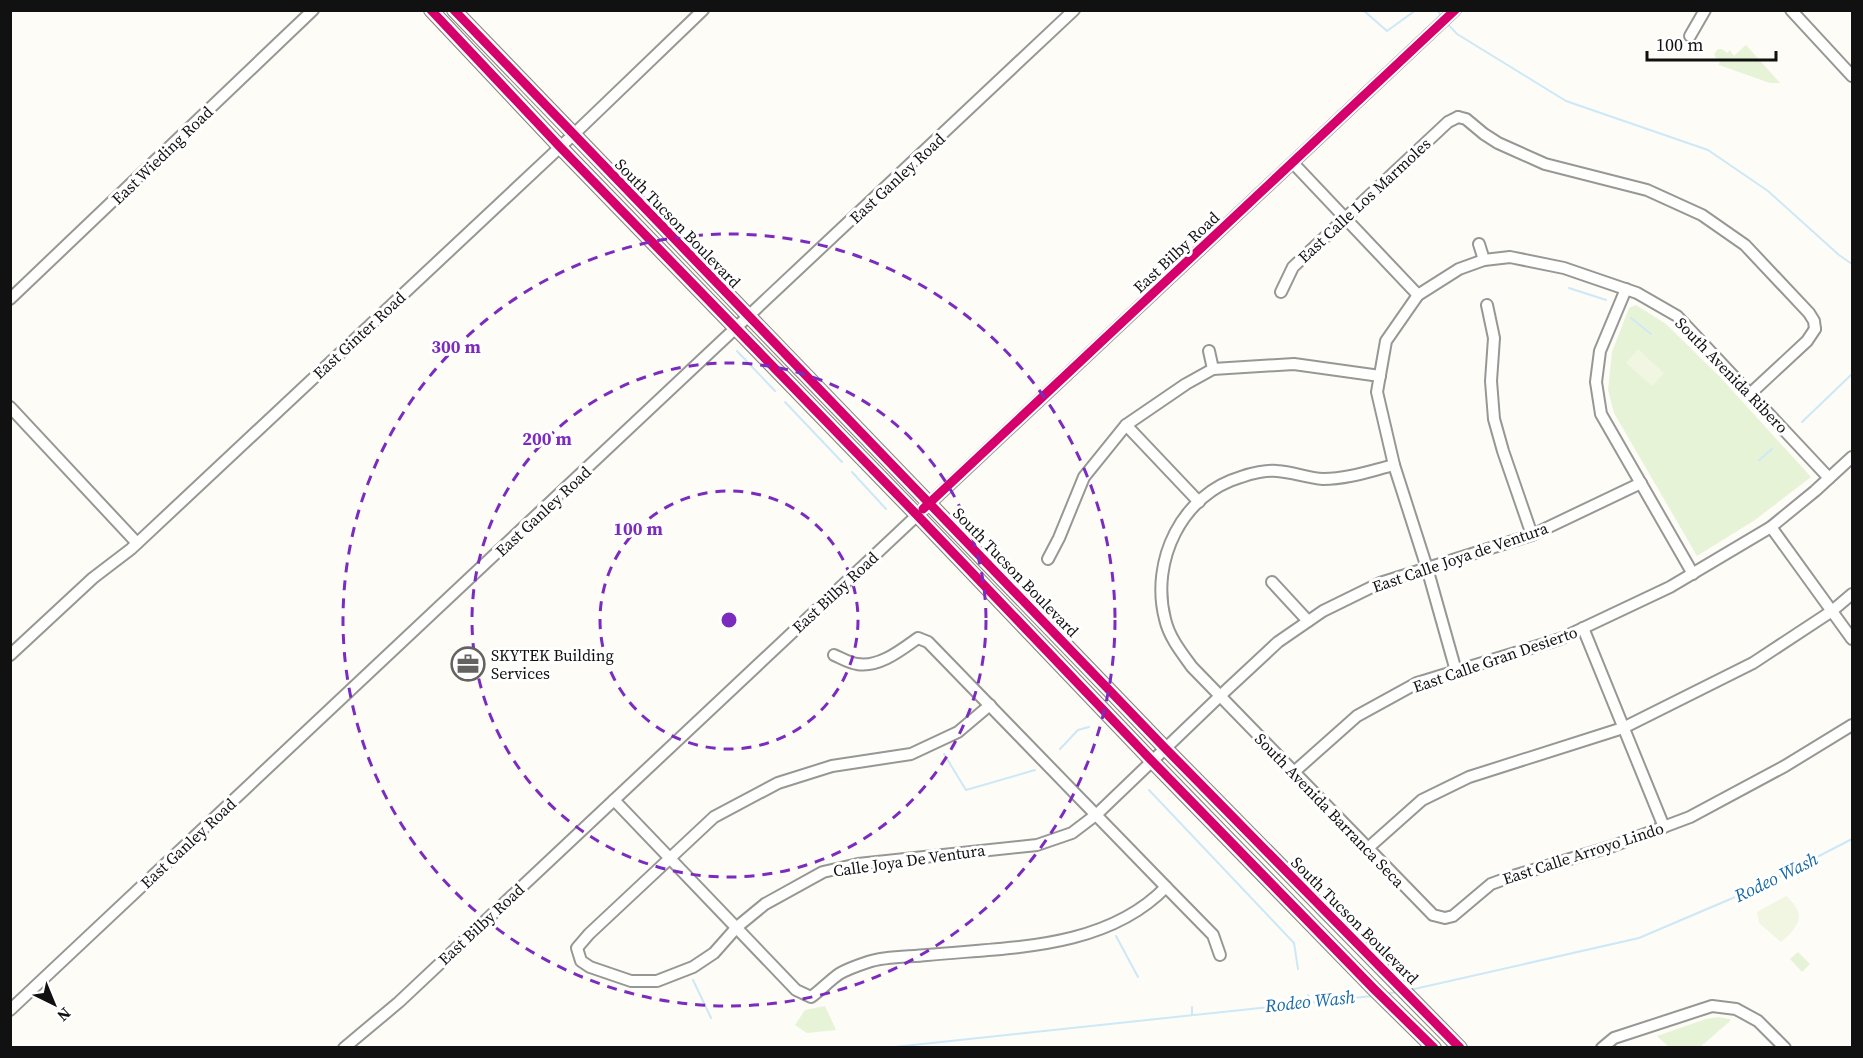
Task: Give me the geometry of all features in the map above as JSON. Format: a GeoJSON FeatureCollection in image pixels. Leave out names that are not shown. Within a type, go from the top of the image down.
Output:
{"type":"FeatureCollection","features":[{"type":"Feature","properties":{"kind":"main road","name":"South Tucson Boulevard"},"geometry":{"type":"LineString","coordinates":[[431,10],[560,147],[1152,761],[1374,989],[1434,1047]]}},
{"type":"Feature","properties":{"kind":"main road","name":"South Tucson Boulevard"},"geometry":{"type":"LineString","coordinates":[[454,10],[748,318],[1165,748],[1460,1047]]}},
{"type":"Feature","properties":{"kind":"street","name":"East Wieding Road"},"geometry":{"type":"LineString","coordinates":[[10,299],[313,10]]}},
{"type":"Feature","properties":{"kind":"street","name":"East Ginter Road"},"geometry":{"type":"LineString","coordinates":[[10,655],[93,578],[137,543],[573,135],[703,10]]}},
{"type":"Feature","properties":{"kind":"street","name":"East Ganley Road"},"geometry":{"type":"LineString","coordinates":[[10,1010],[1074,10]]}},
{"type":"Feature","properties":{"kind":"street"},"geometry":{"type":"LineString","coordinates":[[1690,36],[1704,10]]}},
{"type":"Feature","properties":{"kind":"street"},"geometry":{"type":"LineString","coordinates":[[1791,10],[1852,76]]}},
{"type":"Feature","properties":{"kind":"street","name":"East Bilby Road"},"geometry":{"type":"LineString","coordinates":[[344,1047],[399,1002],[1453,13]]}},
{"type":"Feature","properties":{"kind":"street","name":"East Calle Los Marmoles"},"geometry":{"type":"LineString","coordinates":[[1281,292],[1293,267],[1460,113],[1484,135],[1498,143],[1545,164],[1647,190],[1702,215],[1745,245],[1809,313],[1818,329],[1751,393]]}},
{"type":"Feature","properties":{"kind":"street"},"geometry":{"type":"LineString","coordinates":[[1293,163],[1418,295],[1386,341],[1377,392],[1394,465],[1456,670]]}},
{"type":"Feature","properties":{"kind":"street"},"geometry":{"type":"LineString","coordinates":[[1479,244],[1484,260]]}},
{"type":"Feature","properties":{"kind":"street","name":"South Avenida Ribero"},"geometry":{"type":"LineString","coordinates":[[1418,295],[1459,269],[1484,260],[1510,257],[1564,268],[1626,289],[1677,316],[1829,478]]}},
{"type":"Feature","properties":{"kind":"street"},"geometry":{"type":"LineString","coordinates":[[1626,289],[1600,351],[1596,382],[1601,414],[1693,574]]}},
{"type":"Feature","properties":{"kind":"street"},"geometry":{"type":"LineString","coordinates":[[1487,305],[1494,338],[1491,381],[1494,419],[1532,535]]}},
{"type":"Feature","properties":{"kind":"street"},"geometry":{"type":"LineString","coordinates":[[1209,351],[1213,369]]}},
{"type":"Feature","properties":{"kind":"street"},"geometry":{"type":"LineString","coordinates":[[1048,560],[1084,477],[1126,425],[1186,384],[1213,369],[1294,364],[1380,376]]}},
{"type":"Feature","properties":{"kind":"street"},"geometry":{"type":"LineString","coordinates":[[10,407],[137,543]]}},
{"type":"Feature","properties":{"kind":"street"},"geometry":{"type":"LineString","coordinates":[[1126,425],[1199,502]]}},
{"type":"Feature","properties":{"kind":"street","name":"East Calle Gran Desierto"},"geometry":{"type":"LineString","coordinates":[[1294,772],[1357,716],[1417,683],[1560,639],[1670,587],[1771,527],[1852,457]]}},
{"type":"Feature","properties":{"kind":"street","name":"South Avenida Barranca Seca"},"geometry":{"type":"LineString","coordinates":[[1394,465],[1347,478],[1320,479],[1275,470],[1240,477],[1206,495],[1180,522],[1163,564],[1160,618],[1192,667],[1427,910],[1444,923]]}},
{"type":"Feature","properties":{"kind":"street","name":"East Calle Joya de Ventura"},"geometry":{"type":"LineString","coordinates":[[1152,761],[1278,642],[1323,611],[1380,584],[1532,535],[1641,483]]}},
{"type":"Feature","properties":{"kind":"street"},"geometry":{"type":"LineString","coordinates":[[1771,527],[1852,639]]}},
{"type":"Feature","properties":{"kind":"street"},"geometry":{"type":"LineString","coordinates":[[1272,582],[1308,621]]}},
{"type":"Feature","properties":{"kind":"street"},"geometry":{"type":"LineString","coordinates":[[1368,848],[1422,801],[1469,777],[1623,728],[1753,663],[1832,611],[1852,594]]}},
{"type":"Feature","properties":{"kind":"street"},"geometry":{"type":"LineString","coordinates":[[1583,628],[1664,827]]}},
{"type":"Feature","properties":{"kind":"street"},"geometry":{"type":"LineString","coordinates":[[834,655],[855,664],[866,665],[881,661],[918,638],[928,642],[1213,935],[1220,955]]}},
{"type":"Feature","properties":{"kind":"street"},"geometry":{"type":"LineString","coordinates":[[669,857],[714,817],[778,783],[832,766],[911,754],[958,732],[990,705]]}},
{"type":"Feature","properties":{"kind":"street","name":"East Calle Arroyo Lindo"},"geometry":{"type":"LineString","coordinates":[[1444,923],[1491,884],[1613,846],[1690,817],[1785,766],[1852,725]]}},
{"type":"Feature","properties":{"kind":"street","name":"Calle Joya De Ventura"},"geometry":{"type":"LineString","coordinates":[[669,857],[588,934],[577,948],[581,961],[590,967],[631,981],[657,981],[693,967],[714,953],[736,927],[765,904],[823,872],[858,864],[1037,844],[1072,832],[1097,814],[1152,761]]}},
{"type":"Feature","properties":{"kind":"street"},"geometry":{"type":"LineString","coordinates":[[614,800],[796,990],[811,997],[839,974],[871,961],[1059,942],[1094,932],[1134,914],[1166,887]]}},
{"type":"Feature","properties":{"kind":"street"},"geometry":{"type":"LineString","coordinates":[[1602,1047],[1614,1038],[1712,1006],[1736,1009],[1758,1021],[1782,1046]]}},
{"type":"Feature","properties":{"kind":"green space"},"geometry":{"type":"Polygon","coordinates":[[[1746,45],[1780,83],[1770,83],[1719,65],[1720,60],[1714,54],[1718,49],[1727,53],[1730,50],[1734,56],[1746,45]]]}},
{"type":"Feature","properties":{"kind":"green space"},"geometry":{"type":"Polygon","coordinates":[[[1636,305],[1666,324],[1720,377],[1811,477],[1755,520],[1697,556],[1614,413],[1608,390],[1612,352],[1629,308],[1636,305]]]}},
{"type":"Feature","properties":{"kind":"green space"},"geometry":{"type":"Polygon","coordinates":[[[1638,349],[1664,373],[1652,386],[1626,363],[1638,349]]]}},
{"type":"Feature","properties":{"kind":"green space"},"geometry":{"type":"Polygon","coordinates":[[[1786,896],[1797,909],[1799,920],[1793,931],[1781,942],[1759,923],[1757,912],[1786,896]]]}},
{"type":"Feature","properties":{"kind":"green space"},"geometry":{"type":"Polygon","coordinates":[[[1798,952],[1810,964],[1802,972],[1790,959],[1798,952]]]}},
{"type":"Feature","properties":{"kind":"green space"},"geometry":{"type":"Polygon","coordinates":[[[825,1006],[836,1030],[807,1033],[795,1025],[805,1010],[825,1006]]]}},
{"type":"Feature","properties":{"kind":"green space"},"geometry":{"type":"Polygon","coordinates":[[[1718,1017],[1730,1019],[1730,1021],[1700,1047],[1669,1047],[1657,1036],[1706,1019],[1718,1017]]]}},
{"type":"Feature","properties":{"kind":"waterway"},"geometry":{"type":"LineString","coordinates":[[1363,10],[1387,31],[1416,10]]}},
{"type":"Feature","properties":{"kind":"waterway"},"geometry":{"type":"LineString","coordinates":[[1437,10],[1443,18]]}},
{"type":"Feature","properties":{"kind":"waterway"},"geometry":{"type":"LineString","coordinates":[[1446,22],[1457,34],[1566,101],[1708,150],[1768,191],[1852,264]]}},
{"type":"Feature","properties":{"kind":"waterway"},"geometry":{"type":"LineString","coordinates":[[1569,288],[1606,300]]}},
{"type":"Feature","properties":{"kind":"waterway"},"geometry":{"type":"LineString","coordinates":[[1631,318],[1651,334]]}},
{"type":"Feature","properties":{"kind":"waterway"},"geometry":{"type":"LineString","coordinates":[[737,351],[775,391]]}},
{"type":"Feature","properties":{"kind":"waterway"},"geometry":{"type":"LineString","coordinates":[[1802,422],[1852,374]]}},
{"type":"Feature","properties":{"kind":"waterway"},"geometry":{"type":"LineString","coordinates":[[785,402],[842,462]]}},
{"type":"Feature","properties":{"kind":"waterway"},"geometry":{"type":"LineString","coordinates":[[1759,460],[1772,449]]}},
{"type":"Feature","properties":{"kind":"waterway"},"geometry":{"type":"LineString","coordinates":[[852,472],[886,509]]}},
{"type":"Feature","properties":{"kind":"waterway"},"geometry":{"type":"LineString","coordinates":[[1060,749],[1078,730],[1089,727]]}},
{"type":"Feature","properties":{"kind":"waterway"},"geometry":{"type":"LineString","coordinates":[[944,754],[966,790],[1035,770]]}},
{"type":"Feature","properties":{"kind":"waterway"},"geometry":{"type":"LineString","coordinates":[[1149,790],[1294,943],[1298,969]]}},
{"type":"Feature","properties":{"kind":"waterway","name":"Rodeo Wash"},"geometry":{"type":"LineString","coordinates":[[1410,990],[1639,938],[1761,886],[1852,839]]}},
{"type":"Feature","properties":{"kind":"waterway"},"geometry":{"type":"LineString","coordinates":[[1116,936],[1138,977]]}},
{"type":"Feature","properties":{"kind":"waterway"},"geometry":{"type":"LineString","coordinates":[[693,980],[711,1018]]}},
{"type":"Feature","properties":{"kind":"waterway","name":"Rodeo Wash"},"geometry":{"type":"LineString","coordinates":[[1386,994],[1398,992]]}},
{"type":"Feature","properties":{"kind":"waterway"},"geometry":{"type":"LineString","coordinates":[[1308,995],[1311,1003]]}},
{"type":"Feature","properties":{"kind":"waterway","name":"Rodeo Wash"},"geometry":{"type":"LineString","coordinates":[[885,1048],[1372,996]]}},
{"type":"Feature","properties":{"kind":"waterway"},"geometry":{"type":"LineString","coordinates":[[1192,1007],[1192,1015]]}},
{"type":"Feature","properties":{"kind":"cycle path"},"geometry":{"type":"LineString","coordinates":[[431,10],[560,147],[1152,761],[1434,1048]]}},
{"type":"Feature","properties":{"kind":"cycle path"},"geometry":{"type":"LineString","coordinates":[[454,10],[1165,748],[1460,1048]]}},
{"type":"Feature","properties":{"kind":"cycle path"},"geometry":{"type":"LineString","coordinates":[[923,509],[1455,10]]}},
{"type":"Feature","properties":{"kind":"place","name":"SKYTEK Building Services"},"geometry":{"type":"Point","coordinates":[468,664]}}]}
